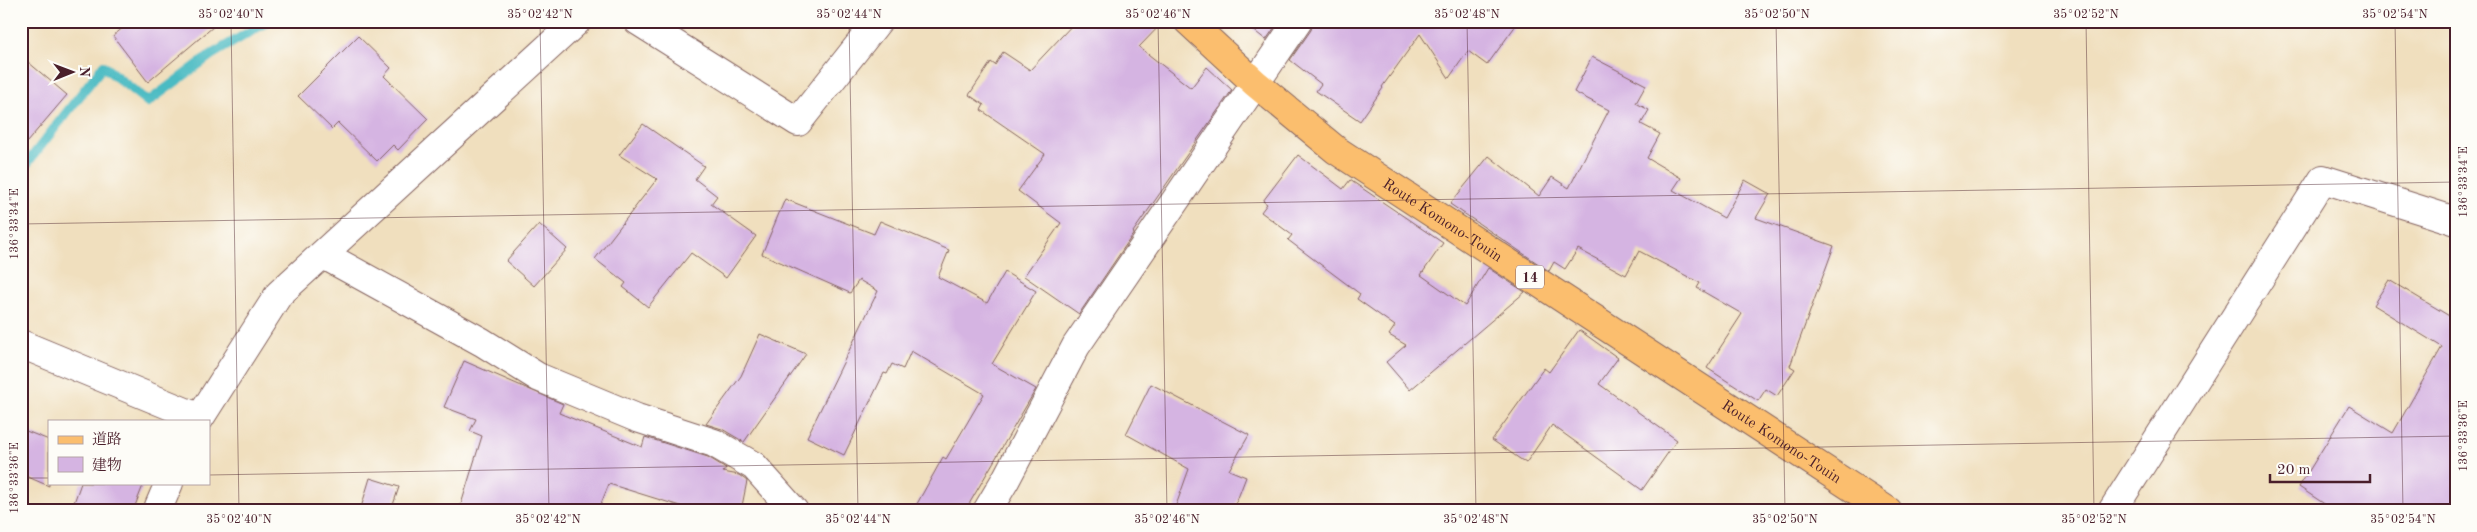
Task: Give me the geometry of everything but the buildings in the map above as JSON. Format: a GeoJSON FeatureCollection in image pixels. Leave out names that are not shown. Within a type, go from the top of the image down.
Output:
{"type":"FeatureCollection","features":[{"type":"Feature","properties":{"kind":"main road","name":"Route Komono-Touin"},"geometry":{"type":"LineString","coordinates":[[1188,21],[1255,84],[1336,150],[1888,511]]}},
{"type":"Feature","properties":{"kind":"street"},"geometry":{"type":"LineString","coordinates":[[21,344],[199,419],[279,294],[324,255],[577,21]]}},
{"type":"Feature","properties":{"kind":"street"},"geometry":{"type":"LineString","coordinates":[[638,21],[798,122],[878,21]]}},
{"type":"Feature","properties":{"kind":"street"},"geometry":{"type":"LineString","coordinates":[[986,511],[1006,480],[1076,346],[1298,21]]}},
{"type":"Feature","properties":{"kind":"street"},"geometry":{"type":"LineString","coordinates":[[2112,511],[2323,179],[2456,221]]}},
{"type":"Feature","properties":{"kind":"street"},"geometry":{"type":"LineString","coordinates":[[324,255],[482,342],[538,377],[637,418],[714,443],[754,466],[794,511]]}},
{"type":"Feature","properties":{"kind":"street"},"geometry":{"type":"LineString","coordinates":[[157,511],[170,484]]}},
{"type":"Feature","properties":{"kind":"waterway"},"geometry":{"type":"LineString","coordinates":[[21,171],[103,66],[148,102],[211,55],[268,21]]}}]}
